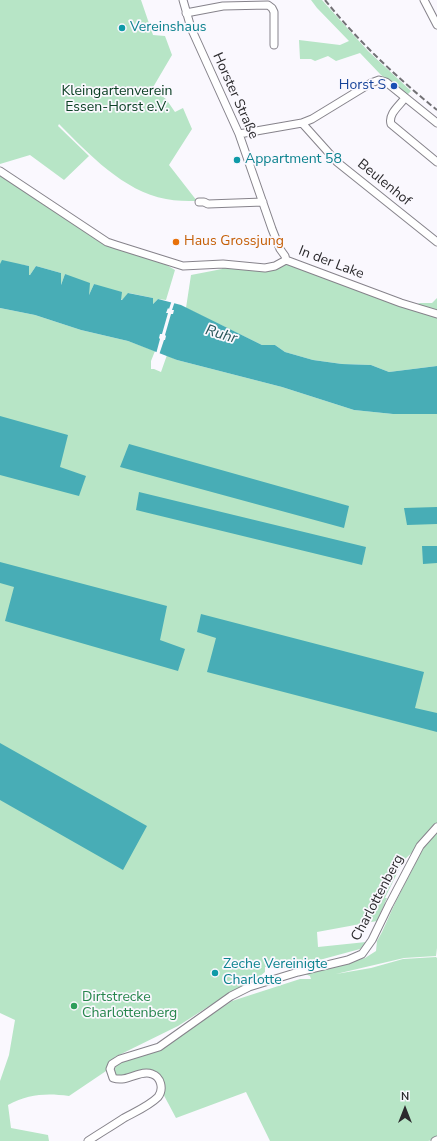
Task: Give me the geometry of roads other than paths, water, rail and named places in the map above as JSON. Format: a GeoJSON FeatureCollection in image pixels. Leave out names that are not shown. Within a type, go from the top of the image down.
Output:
{"type":"FeatureCollection","features":[{"type":"Feature","properties":{"kind":"street","name":"Horster Straße"},"geometry":{"type":"LineString","coordinates":[[183,0],[191,28],[239,134],[280,250],[285,256],[284,261]]}},
{"type":"Feature","properties":{"kind":"street"},"geometry":{"type":"LineString","coordinates":[[424,0],[437,25]]}},
{"type":"Feature","properties":{"kind":"street"},"geometry":{"type":"LineString","coordinates":[[186,13],[223,6],[268,5],[274,12],[274,45]]}},
{"type":"Feature","properties":{"kind":"street"},"geometry":{"type":"LineString","coordinates":[[239,134],[302,123],[312,119],[375,81],[382,81],[390,86],[437,123]]}},
{"type":"Feature","properties":{"kind":"street"},"geometry":{"type":"LineString","coordinates":[[405,98],[391,116],[391,124],[437,162]]}},
{"type":"Feature","properties":{"kind":"street","name":"Beulenhof"},"geometry":{"type":"LineString","coordinates":[[302,123],[337,162],[437,242]]}},
{"type":"Feature","properties":{"kind":"street","name":"In der Lake"},"geometry":{"type":"LineString","coordinates":[[0,171],[107,242],[116,245],[183,266],[224,264],[265,268],[275,266],[284,261],[401,303],[437,314]]}},
{"type":"Feature","properties":{"kind":"street"},"geometry":{"type":"LineString","coordinates":[[199,202],[208,204],[263,202]]}},
{"type":"Feature","properties":{"kind":"street","name":"Charlottenberg"},"geometry":{"type":"LineString","coordinates":[[88,1141],[144,1107],[157,1097],[161,1091],[161,1085],[158,1078],[151,1073],[145,1073],[128,1079],[119,1080],[114,1078],[110,1069],[112,1064],[120,1059],[159,1047],[231,996],[249,987],[291,974],[348,960],[362,954],[372,940],[420,846],[437,827]]}},
{"type":"Feature","properties":{"kind":"water","name":"Ruhr"},"geometry":{"type":"Polygon","coordinates":[[[2,260],[29,266],[29,275],[36,266],[61,273],[61,285],[65,274],[90,283],[89,295],[94,284],[122,292],[121,300],[128,293],[153,298],[153,304],[158,299],[181,305],[262,345],[275,345],[285,352],[313,360],[342,364],[371,365],[389,372],[437,366],[437,414],[393,414],[354,410],[282,387],[177,360],[128,341],[81,330],[35,315],[0,308],[0,264],[2,260]]]}},
{"type":"Feature","properties":{"kind":"water"},"geometry":{"type":"Polygon","coordinates":[[[0,416],[68,435],[60,467],[86,476],[79,496],[0,475],[0,416]]]}},
{"type":"Feature","properties":{"kind":"water"},"geometry":{"type":"Polygon","coordinates":[[[129,444],[349,506],[344,528],[120,467],[129,444]]]}},
{"type":"Feature","properties":{"kind":"water"},"geometry":{"type":"Polygon","coordinates":[[[139,492],[366,547],[362,565],[136,510],[139,492]]]}},
{"type":"Feature","properties":{"kind":"water"},"geometry":{"type":"Polygon","coordinates":[[[437,507],[437,524],[407,525],[404,508],[437,507]]]}},
{"type":"Feature","properties":{"kind":"water"},"geometry":{"type":"Polygon","coordinates":[[[422,546],[437,546],[437,563],[423,564],[422,546]]]}},
{"type":"Feature","properties":{"kind":"water"},"geometry":{"type":"Polygon","coordinates":[[[0,562],[167,606],[160,640],[185,649],[178,671],[5,621],[14,587],[0,583],[0,562]]]}},
{"type":"Feature","properties":{"kind":"water"},"geometry":{"type":"Polygon","coordinates":[[[201,614],[424,672],[415,708],[437,713],[437,732],[207,672],[216,638],[197,632],[201,614]]]}},
{"type":"Feature","properties":{"kind":"water"},"geometry":{"type":"Polygon","coordinates":[[[0,743],[147,826],[123,870],[0,800],[0,743]]]}},
{"type":"Feature","properties":{"kind":"railway"},"geometry":{"type":"LineString","coordinates":[[325,0],[378,58],[437,110]]}},
{"type":"Feature","properties":{"kind":"place","name":"Vereinshaus"},"geometry":{"type":"Point","coordinates":[122,28]}},
{"type":"Feature","properties":{"kind":"place","name":"Horst S"},"geometry":{"type":"Point","coordinates":[394,86]}},
{"type":"Feature","properties":{"kind":"place","name":"Appartment 58"},"geometry":{"type":"Point","coordinates":[237,160]}},
{"type":"Feature","properties":{"kind":"place","name":"Haus Grossjung"},"geometry":{"type":"Point","coordinates":[176,242]}},
{"type":"Feature","properties":{"kind":"place","name":"Zeche Vereinigte Charlotte"},"geometry":{"type":"Point","coordinates":[215,973]}},
{"type":"Feature","properties":{"kind":"place","name":"Dirtstrecke Charlottenberg"},"geometry":{"type":"Point","coordinates":[74,1006]}},
{"type":"Feature","properties":{"kind":"park label","name":"Kleingartenverein Essen-Horst e.V."},"geometry":{"type":"Point","coordinates":[117,100]}}]}
